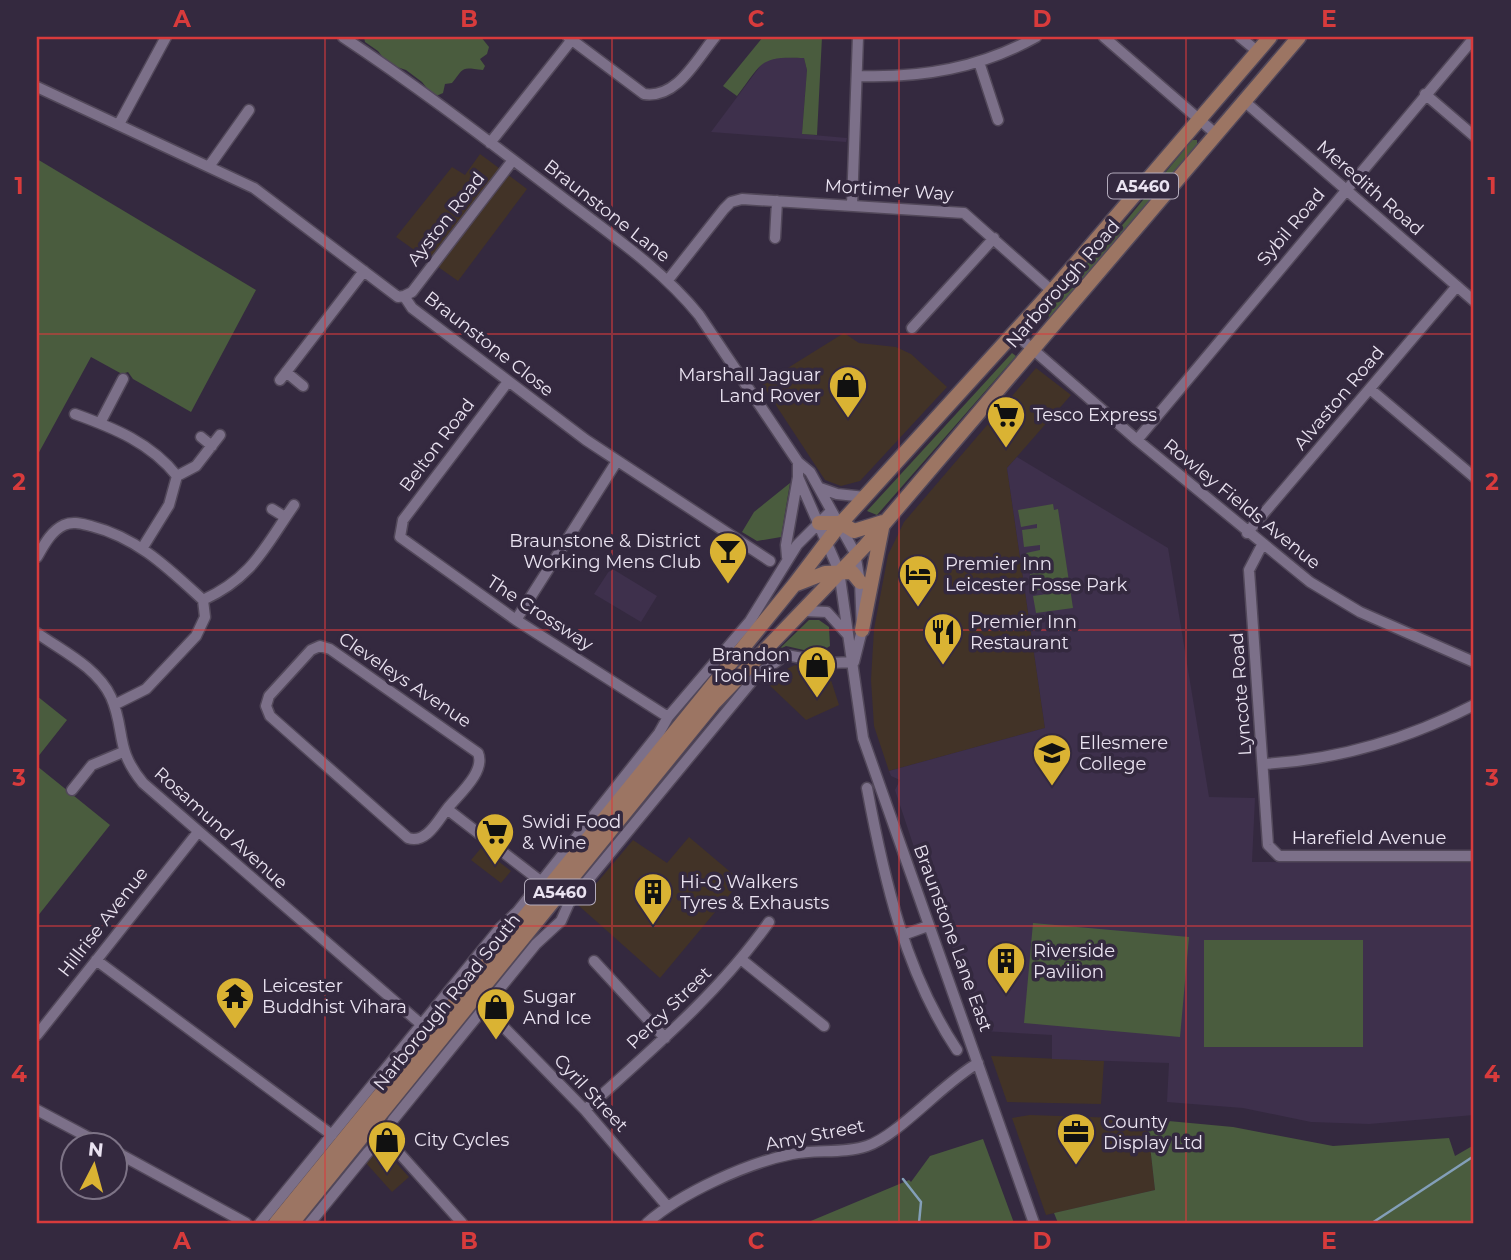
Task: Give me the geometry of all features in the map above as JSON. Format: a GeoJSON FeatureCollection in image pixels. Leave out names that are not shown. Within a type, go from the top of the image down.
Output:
{"type":"FeatureCollection","features":[{"type":"Feature","properties":{"kind":"main road","name":"Narborough Road"},"geometry":{"type":"LineString","coordinates":[[836,517],[865,497],[1052,291],[1270,37]]}},
{"type":"Feature","properties":{"kind":"main road","name":"Narborough Road"},"geometry":{"type":"LineString","coordinates":[[855,553],[1299,37]]}},
{"type":"Feature","properties":{"kind":"main road"},"geometry":{"type":"LineString","coordinates":[[819,523],[836,517],[854,531],[883,522]]}},
{"type":"Feature","properties":{"kind":"main road","name":"Narborough Road South"},"geometry":{"type":"LineString","coordinates":[[276,1223],[794,585],[827,540],[836,517]]}},
{"type":"Feature","properties":{"kind":"main road"},"geometry":{"type":"LineString","coordinates":[[855,633],[883,522]]}},
{"type":"Feature","properties":{"kind":"main road","name":"Narborough Road South"},"geometry":{"type":"LineString","coordinates":[[292,1223],[713,704],[805,611],[855,553]]}},
{"type":"Feature","properties":{"kind":"main road"},"geometry":{"type":"LineString","coordinates":[[794,585],[839,571],[852,572],[860,582]]}},
{"type":"Feature","properties":{"kind":"street"},"geometry":{"type":"LineString","coordinates":[[119,124],[166,37]]}},
{"type":"Feature","properties":{"kind":"street","name":"Braunstone Lane"},"geometry":{"type":"LineString","coordinates":[[343,37],[402,76],[668,280],[699,315],[798,462],[810,472],[836,517]]}},
{"type":"Feature","properties":{"kind":"street"},"geometry":{"type":"LineString","coordinates":[[490,143],[571,38],[644,94],[657,96],[667,92],[679,81],[715,37]]}},
{"type":"Feature","properties":{"kind":"street"},"geometry":{"type":"LineString","coordinates":[[852,205],[859,76],[858,37]]}},
{"type":"Feature","properties":{"kind":"street"},"geometry":{"type":"LineString","coordinates":[[859,76],[924,75],[979,62],[1036,37]]}},
{"type":"Feature","properties":{"kind":"street"},"geometry":{"type":"LineString","coordinates":[[1104,37],[1216,134]]}},
{"type":"Feature","properties":{"kind":"street"},"geometry":{"type":"LineString","coordinates":[[1241,37],[1257,51]]}},
{"type":"Feature","properties":{"kind":"street","name":"Sybil Road"},"geometry":{"type":"LineString","coordinates":[[1137,440],[1474,38]]}},
{"type":"Feature","properties":{"kind":"street"},"geometry":{"type":"LineString","coordinates":[[979,62],[998,120]]}},
{"type":"Feature","properties":{"kind":"street","name":"Braunstone Close"},"geometry":{"type":"LineString","coordinates":[[37,87],[210,165],[254,188],[398,297],[404,296],[412,308],[507,383],[617,461],[770,561]]}},
{"type":"Feature","properties":{"kind":"street"},"geometry":{"type":"LineString","coordinates":[[1425,94],[1474,136]]}},
{"type":"Feature","properties":{"kind":"street","name":"Meredith Road"},"geometry":{"type":"LineString","coordinates":[[1244,101],[1474,301]]}},
{"type":"Feature","properties":{"kind":"street"},"geometry":{"type":"LineString","coordinates":[[210,165],[250,110]]}},
{"type":"Feature","properties":{"kind":"street","name":"Ayston Road"},"geometry":{"type":"LineString","coordinates":[[404,296],[412,292],[513,160]]}},
{"type":"Feature","properties":{"kind":"street","name":"Mortimer Way"},"geometry":{"type":"LineString","coordinates":[[668,280],[731,202],[742,199],[964,213],[1052,291]]}},
{"type":"Feature","properties":{"kind":"street"},"geometry":{"type":"LineString","coordinates":[[775,238],[778,201]]}},
{"type":"Feature","properties":{"kind":"street"},"geometry":{"type":"LineString","coordinates":[[912,328],[994,238]]}},
{"type":"Feature","properties":{"kind":"street"},"geometry":{"type":"LineString","coordinates":[[303,386],[283,376],[364,271]]}},
{"type":"Feature","properties":{"kind":"street","name":"Alvaston Road"},"geometry":{"type":"LineString","coordinates":[[1247,533],[1457,286]]}},
{"type":"Feature","properties":{"kind":"street","name":"Rowley Fields Avenue"},"geometry":{"type":"LineString","coordinates":[[1014,332],[1247,533],[1310,582],[1360,612],[1474,662]]}},
{"type":"Feature","properties":{"kind":"street"},"geometry":{"type":"LineString","coordinates":[[100,423],[123,379]]}},
{"type":"Feature","properties":{"kind":"street","name":"Belton Road"},"geometry":{"type":"LineString","coordinates":[[398,531],[402,520],[507,383]]}},
{"type":"Feature","properties":{"kind":"street"},"geometry":{"type":"LineString","coordinates":[[1370,389],[1474,477]]}},
{"type":"Feature","properties":{"kind":"street"},"geometry":{"type":"LineString","coordinates":[[75,414],[146,446],[164,460],[177,476]]}},
{"type":"Feature","properties":{"kind":"street"},"geometry":{"type":"LineString","coordinates":[[143,547],[169,505],[177,476],[196,466],[219,435]]}},
{"type":"Feature","properties":{"kind":"street"},"geometry":{"type":"LineString","coordinates":[[201,437],[212,446]]}},
{"type":"Feature","properties":{"kind":"street"},"geometry":{"type":"LineString","coordinates":[[516,620],[617,461]]}},
{"type":"Feature","properties":{"kind":"street"},"geometry":{"type":"LineString","coordinates":[[798,462],[798,477],[827,540]]}},
{"type":"Feature","properties":{"kind":"street","name":"Narborough Road South"},"geometry":{"type":"LineString","coordinates":[[788,556],[786,545],[798,477]]}},
{"type":"Feature","properties":{"kind":"street"},"geometry":{"type":"LineString","coordinates":[[820,488],[843,495],[865,497]]}},
{"type":"Feature","properties":{"kind":"street"},"geometry":{"type":"LineString","coordinates":[[203,600],[229,588],[247,573],[294,505]]}},
{"type":"Feature","properties":{"kind":"street"},"geometry":{"type":"LineString","coordinates":[[272,509],[285,517]]}},
{"type":"Feature","properties":{"kind":"street","name":"Braunstone Lane East"},"geometry":{"type":"LineString","coordinates":[[836,517],[855,553],[860,582],[854,662],[863,738],[1034,1223]]}},
{"type":"Feature","properties":{"kind":"street"},"geometry":{"type":"LineString","coordinates":[[37,557],[48,538],[69,523],[107,530],[143,547],[203,600],[205,617],[196,636],[146,689],[114,705]]}},
{"type":"Feature","properties":{"kind":"street","name":"Narborough Road South"},"geometry":{"type":"LineString","coordinates":[[260,1223],[517,912],[539,880],[659,733],[668,716],[724,652],[763,601],[788,556],[819,523]]}},
{"type":"Feature","properties":{"kind":"street","name":"The Crossway"},"geometry":{"type":"LineString","coordinates":[[398,531],[403,541],[516,620],[668,716]]}},
{"type":"Feature","properties":{"kind":"street","name":"Braunstone Lane East"},"geometry":{"type":"LineString","coordinates":[[827,540],[839,571],[855,633]]}},
{"type":"Feature","properties":{"kind":"street","name":"Lyncote Road"},"geometry":{"type":"LineString","coordinates":[[1262,545],[1249,569],[1268,845]]}},
{"type":"Feature","properties":{"kind":"street"},"geometry":{"type":"LineString","coordinates":[[805,611],[827,612],[855,633]]}},
{"type":"Feature","properties":{"kind":"street","name":"Rosamund Avenue"},"geometry":{"type":"LineString","coordinates":[[37,633],[78,660],[100,681],[114,705],[122,752],[143,783],[422,1025]]}},
{"type":"Feature","properties":{"kind":"street","name":"Narborough Road South"},"geometry":{"type":"LineString","coordinates":[[724,652],[753,634]]}},
{"type":"Feature","properties":{"kind":"street","name":"Cleveleys Avenue"},"geometry":{"type":"LineString","coordinates":[[326,646],[478,753],[481,759],[478,771],[447,809],[426,836],[416,840],[408,838],[270,716],[266,706],[269,696],[311,650],[326,646]]}},
{"type":"Feature","properties":{"kind":"street","name":"Narborough Road South"},"geometry":{"type":"LineString","coordinates":[[310,1223],[384,1136],[393,1120],[536,944],[561,920],[577,893],[757,675],[786,655],[830,663],[854,662]]}},
{"type":"Feature","properties":{"kind":"street"},"geometry":{"type":"LineString","coordinates":[[1263,764],[1296,762],[1359,750],[1428,727],[1474,705]]}},
{"type":"Feature","properties":{"kind":"street"},"geometry":{"type":"LineString","coordinates":[[72,790],[92,765],[122,752]]}},
{"type":"Feature","properties":{"kind":"street"},"geometry":{"type":"LineString","coordinates":[[867,788],[878,845],[903,935],[928,1004],[957,1050]]}},
{"type":"Feature","properties":{"kind":"street"},"geometry":{"type":"LineString","coordinates":[[447,809],[539,880]]}},
{"type":"Feature","properties":{"kind":"street","name":"Hillrise Avenue"},"geometry":{"type":"LineString","coordinates":[[37,1035],[198,832]]}},
{"type":"Feature","properties":{"kind":"street","name":"Harefield Avenue"},"geometry":{"type":"LineString","coordinates":[[1268,845],[1279,856],[1474,856]]}},
{"type":"Feature","properties":{"kind":"street","name":"Percy Street"},"geometry":{"type":"LineString","coordinates":[[585,1110],[665,1038],[742,960],[769,922]]}},
{"type":"Feature","properties":{"kind":"street"},"geometry":{"type":"LineString","coordinates":[[903,935],[929,926]]}},
{"type":"Feature","properties":{"kind":"street"},"geometry":{"type":"LineString","coordinates":[[96,960],[332,1135]]}},
{"type":"Feature","properties":{"kind":"street"},"geometry":{"type":"LineString","coordinates":[[742,960],[824,1026]]}},
{"type":"Feature","properties":{"kind":"street"},"geometry":{"type":"LineString","coordinates":[[594,961],[665,1038]]}},
{"type":"Feature","properties":{"kind":"street","name":"Cyril Street"},"geometry":{"type":"LineString","coordinates":[[485,1008],[585,1110],[667,1206]]}},
{"type":"Feature","properties":{"kind":"street","name":"Amy Street"},"geometry":{"type":"LineString","coordinates":[[647,1223],[667,1206],[772,1160],[793,1154],[866,1146],[882,1138],[959,1073],[978,1063]]}},
{"type":"Feature","properties":{"kind":"street"},"geometry":{"type":"LineString","coordinates":[[37,1110],[75,1130]]}},
{"type":"Feature","properties":{"kind":"street"},"geometry":{"type":"LineString","coordinates":[[384,1136],[462,1223]]}},
{"type":"Feature","properties":{"kind":"street"},"geometry":{"type":"LineString","coordinates":[[130,1160],[246,1223]]}},
{"type":"Feature","properties":{"kind":"shaded area"},"geometry":{"type":"Polygon","coordinates":[[[773,57],[804,58],[807,70],[802,134],[847,138],[846,142],[711,132],[764,61],[773,57]]]}},
{"type":"Feature","properties":{"kind":"shaded area"},"geometry":{"type":"Polygon","coordinates":[[[480,154],[527,189],[458,281],[396,237],[452,167],[465,175],[480,154]]]}},
{"type":"Feature","properties":{"kind":"shaded area"},"geometry":{"type":"Polygon","coordinates":[[[844,333],[859,343],[896,347],[911,354],[947,387],[860,481],[841,486],[825,480],[762,384],[844,333]]]}},
{"type":"Feature","properties":{"kind":"shaded area"},"geometry":{"type":"Polygon","coordinates":[[[1036,368],[1071,395],[1007,468],[1045,728],[889,771],[874,726],[871,680],[874,629],[888,555],[904,522],[1036,368]]]}},
{"type":"Feature","properties":{"kind":"shaded area","name":"Ellesmere College"},"geometry":{"type":"Polygon","coordinates":[[[1017,457],[1168,548],[1209,797],[1255,798],[1252,862],[1474,863],[1474,1115],[1369,1124],[1311,1122],[1243,1108],[1167,1102],[1169,1063],[1052,1059],[1052,1035],[983,1031],[930,887],[933,879],[923,874],[895,790],[900,780],[891,776],[889,771],[1045,728],[1007,468],[1017,457]]]}},
{"type":"Feature","properties":{"kind":"shaded area"},"geometry":{"type":"Polygon","coordinates":[[[611,568],[657,596],[641,622],[594,594],[611,568]]]}},
{"type":"Feature","properties":{"kind":"shaded area"},"geometry":{"type":"Polygon","coordinates":[[[795,665],[830,677],[839,705],[806,720],[764,680],[795,665]]]}},
{"type":"Feature","properties":{"kind":"shaded area"},"geometry":{"type":"Polygon","coordinates":[[[689,837],[741,881],[660,978],[578,905],[633,840],[667,863],[689,837]]]}},
{"type":"Feature","properties":{"kind":"shaded area"},"geometry":{"type":"Polygon","coordinates":[[[481,848],[511,871],[501,883],[471,860],[481,848]]]}},
{"type":"Feature","properties":{"kind":"shaded area"},"geometry":{"type":"Polygon","coordinates":[[[991,1056],[1104,1061],[1101,1104],[1007,1102],[991,1056]]]}},
{"type":"Feature","properties":{"kind":"shaded area"},"geometry":{"type":"Polygon","coordinates":[[[1030,1115],[1147,1119],[1155,1190],[1046,1215],[1012,1118],[1030,1115]]]}},
{"type":"Feature","properties":{"kind":"shaded area"},"geometry":{"type":"Polygon","coordinates":[[[377,1153],[387,1153],[409,1177],[392,1192],[366,1163],[377,1153]]]}},
{"type":"Feature","properties":{"kind":"green space"},"geometry":{"type":"Polygon","coordinates":[[[364,37],[481,37],[489,47],[487,54],[480,59],[485,66],[483,70],[464,69],[452,83],[445,84],[443,93],[434,97],[422,82],[406,70],[388,64],[378,51],[365,42],[364,37]]]}},
{"type":"Feature","properties":{"kind":"green space"},"geometry":{"type":"Polygon","coordinates":[[[763,37],[822,37],[817,135],[802,134],[807,70],[804,58],[770,60],[752,75],[737,96],[723,86],[763,37]]]}},
{"type":"Feature","properties":{"kind":"green space"},"geometry":{"type":"Polygon","coordinates":[[[1192,140],[1197,140],[1197,145],[1180,168],[1049,320],[1048,307],[1125,222],[1192,140]]]}},
{"type":"Feature","properties":{"kind":"green space"},"geometry":{"type":"Polygon","coordinates":[[[37,159],[256,290],[191,412],[133,379],[128,372],[122,374],[91,357],[37,456],[37,159]]]}},
{"type":"Feature","properties":{"kind":"green space"},"geometry":{"type":"Polygon","coordinates":[[[1012,353],[1016,356],[877,515],[867,511],[1012,353]]]}},
{"type":"Feature","properties":{"kind":"green space"},"geometry":{"type":"Polygon","coordinates":[[[790,483],[781,537],[757,541],[742,532],[754,512],[790,483]]]}},
{"type":"Feature","properties":{"kind":"green space"},"geometry":{"type":"Polygon","coordinates":[[[1053,504],[1054,510],[1058,509],[1073,608],[1036,613],[1033,596],[1047,594],[1047,589],[1033,591],[1030,574],[1044,572],[1043,567],[1028,569],[1026,553],[1040,550],[1040,545],[1024,547],[1022,530],[1037,528],[1037,524],[1021,527],[1018,510],[1053,504]]]}},
{"type":"Feature","properties":{"kind":"green space"},"geometry":{"type":"Polygon","coordinates":[[[809,620],[819,620],[829,627],[830,646],[825,649],[826,655],[786,646],[777,651],[809,620]]]}},
{"type":"Feature","properties":{"kind":"green space"},"geometry":{"type":"Polygon","coordinates":[[[37,696],[67,720],[37,758],[37,696]]]}},
{"type":"Feature","properties":{"kind":"green space"},"geometry":{"type":"Polygon","coordinates":[[[37,766],[110,825],[37,917],[37,766]]]}},
{"type":"Feature","properties":{"kind":"green space"},"geometry":{"type":"Polygon","coordinates":[[[1033,923],[1189,937],[1180,1037],[1024,1023],[1033,923]]]}},
{"type":"Feature","properties":{"kind":"green space"},"geometry":{"type":"Polygon","coordinates":[[[1204,940],[1363,940],[1363,1047],[1204,1047],[1204,940]]]}},
{"type":"Feature","properties":{"kind":"green space"},"geometry":{"type":"Polygon","coordinates":[[[1147,1119],[1233,1127],[1333,1146],[1449,1138],[1455,1156],[1474,1145],[1474,1223],[1058,1223],[1054,1213],[1155,1190],[1147,1119]]]}},
{"type":"Feature","properties":{"kind":"green space"},"geometry":{"type":"Polygon","coordinates":[[[983,1139],[1014,1223],[806,1223],[909,1180],[911,1182],[930,1156],[983,1139]]]}},
{"type":"Feature","properties":{"kind":"waterway"},"geometry":{"type":"LineString","coordinates":[[1372,1223],[1474,1156]]}},
{"type":"Feature","properties":{"kind":"waterway"},"geometry":{"type":"LineString","coordinates":[[903,1179],[921,1202],[919,1223]]}},
{"type":"Feature","properties":{"kind":"place","name":"Marshall Jaguar Land Rover"},"geometry":{"type":"Point","coordinates":[848,419]}},
{"type":"Feature","properties":{"kind":"place","name":"Tesco Express"},"geometry":{"type":"Point","coordinates":[1006,449]}},
{"type":"Feature","properties":{"kind":"place","name":"Braunstone & District Working Mens Club"},"geometry":{"type":"Point","coordinates":[728,585]}},
{"type":"Feature","properties":{"kind":"place","name":"Premier Inn Leicester Fosse Park"},"geometry":{"type":"Point","coordinates":[918,608]}},
{"type":"Feature","properties":{"kind":"place","name":"Premier Inn Restaurant"},"geometry":{"type":"Point","coordinates":[943,666]}},
{"type":"Feature","properties":{"kind":"place","name":"Brandon Tool Hire"},"geometry":{"type":"Point","coordinates":[817,699]}},
{"type":"Feature","properties":{"kind":"place","name":"Ellesmere College"},"geometry":{"type":"Point","coordinates":[1052,787]}},
{"type":"Feature","properties":{"kind":"place","name":"Swidi Food & Wine"},"geometry":{"type":"Point","coordinates":[495,866]}},
{"type":"Feature","properties":{"kind":"place","name":"Hi-Q Walkers Tyres & Exhausts"},"geometry":{"type":"Point","coordinates":[653,926]}},
{"type":"Feature","properties":{"kind":"place","name":"Riverside Pavilion"},"geometry":{"type":"Point","coordinates":[1006,995]}},
{"type":"Feature","properties":{"kind":"place","name":"Leicester Buddhist Vihara"},"geometry":{"type":"Point","coordinates":[235,1030]}},
{"type":"Feature","properties":{"kind":"place","name":"Sugar And Ice"},"geometry":{"type":"Point","coordinates":[496,1041]}},
{"type":"Feature","properties":{"kind":"place","name":"County Display Ltd"},"geometry":{"type":"Point","coordinates":[1076,1166]}},
{"type":"Feature","properties":{"kind":"place","name":"City Cycles"},"geometry":{"type":"Point","coordinates":[387,1174]}}]}
